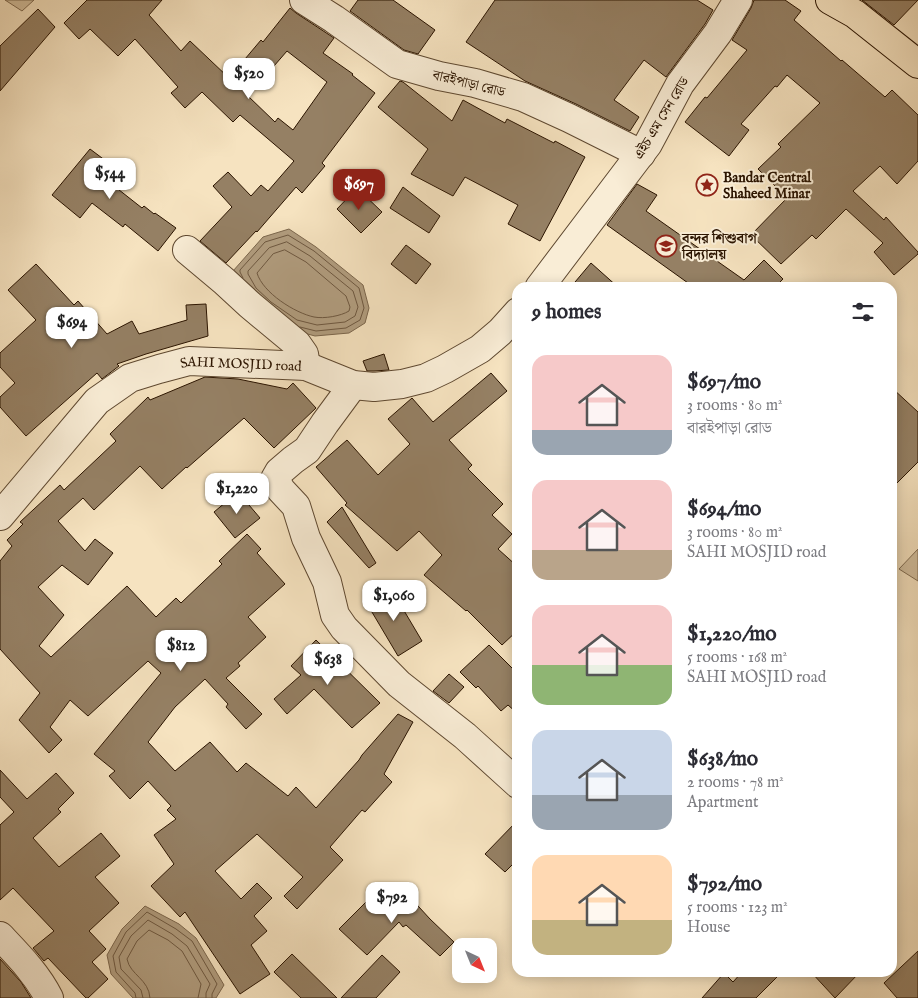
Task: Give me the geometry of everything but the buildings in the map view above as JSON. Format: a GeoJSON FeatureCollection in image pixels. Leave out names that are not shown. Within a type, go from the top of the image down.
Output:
{"type":"FeatureCollection","features":[{"type":"Feature","properties":{"kind":"main road"},"geometry":{"type":"LineString","coordinates":[[830,0],[855,14],[918,64]]}},
{"type":"Feature","properties":{"kind":"street","name":"বারইপাড়া রোড"},"geometry":{"type":"LineString","coordinates":[[304,0],[397,64],[439,76],[475,82],[523,97],[641,154]]}},
{"type":"Feature","properties":{"kind":"street","name":"এইচ এম সেন রোড"},"geometry":{"type":"LineString","coordinates":[[544,282],[648,144],[680,84],[718,33],[738,0]]}},
{"type":"Feature","properties":{"kind":"street"},"geometry":{"type":"LineString","coordinates":[[187,250],[297,344],[304,354],[306,366]]}},
{"type":"Feature","properties":{"kind":"street","name":"SAHI MOSJID road"},"geometry":{"type":"LineString","coordinates":[[0,516],[97,401],[130,378],[189,360],[306,366],[353,385],[374,387],[402,384],[426,378],[480,349],[512,319]]}},
{"type":"Feature","properties":{"kind":"street"},"geometry":{"type":"LineString","coordinates":[[353,385],[307,450],[279,472],[275,479],[281,490],[296,506],[306,538],[327,582],[335,614],[344,628],[399,684],[465,736],[512,779]]}},
{"type":"Feature","properties":{"kind":"street"},"geometry":{"type":"LineString","coordinates":[[0,936],[18,954],[40,982],[49,998]]}},
{"type":"Feature","properties":{"kind":"shaded area"},"geometry":{"type":"Polygon","coordinates":[[[5,0],[34,0],[22,11],[5,0]]]}},
{"type":"Feature","properties":{"kind":"shaded area"},"geometry":{"type":"Polygon","coordinates":[[[918,549],[918,581],[899,569],[918,549]]]}},
{"type":"Feature","properties":{"kind":"water"},"geometry":{"type":"Polygon","coordinates":[[[289,229],[316,247],[363,285],[369,308],[365,323],[349,333],[315,336],[293,330],[247,295],[233,271],[263,237],[289,229]]]}},
{"type":"Feature","properties":{"kind":"water"},"geometry":{"type":"Polygon","coordinates":[[[145,906],[179,924],[196,938],[224,985],[216,998],[133,998],[111,974],[107,955],[122,929],[145,906]]]}},
{"type":"Feature","properties":{"kind":"place","name":"Bandar Central Shaheed Minar"},"geometry":{"type":"Point","coordinates":[707,185]}},
{"type":"Feature","properties":{"kind":"place","name":"বন্দর শিশুবাগ বিদ্যালয়"},"geometry":{"type":"Point","coordinates":[666,246]}}]}
